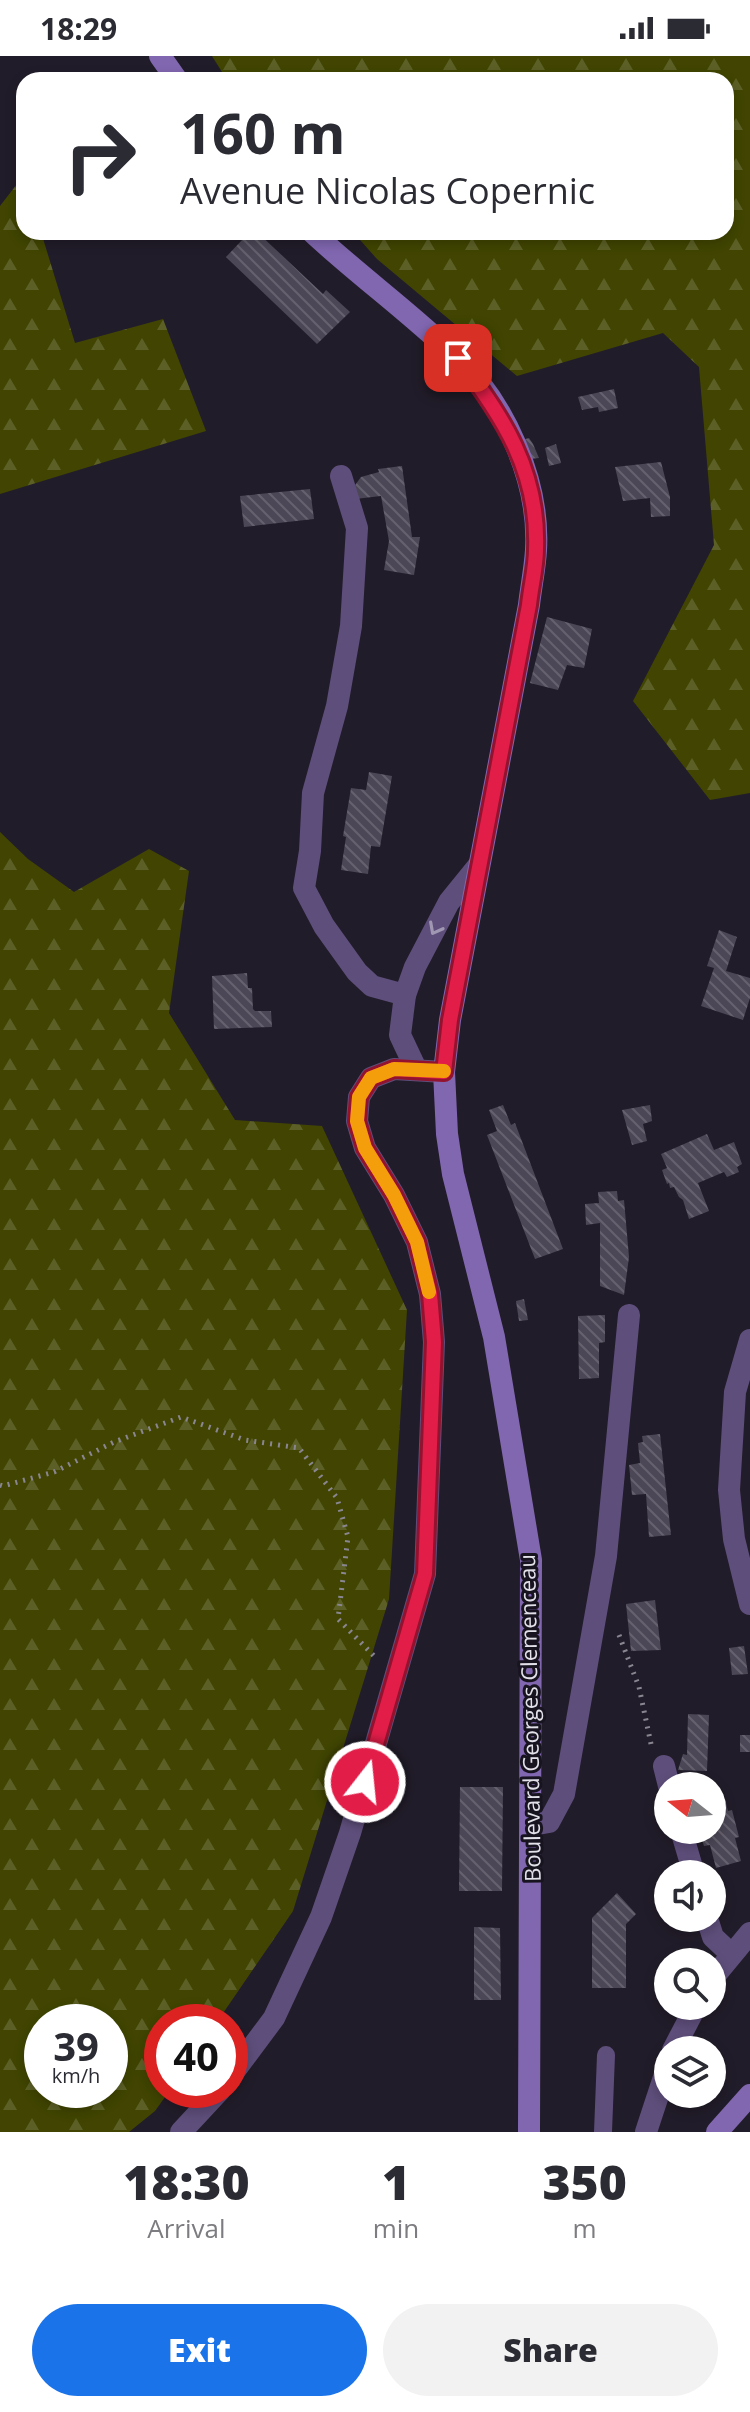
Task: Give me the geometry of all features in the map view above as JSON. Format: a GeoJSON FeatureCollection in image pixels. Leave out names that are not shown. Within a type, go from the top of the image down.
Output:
{"type":"FeatureCollection","features":[{"type":"Feature","properties":{"kind":"main road","name":"Boulevard Georges Clemenceau"},"geometry":{"type":"LineString","coordinates":[[321,240],[458,358],[492,401],[517,446],[532,493],[536,548],[529,605],[450,1020],[444,1072],[446,1124],[453,1174],[494,1337],[531,1560],[529,2132]]}},
{"type":"Feature","properties":{"kind":"main road"},"geometry":{"type":"LineString","coordinates":[[717,2132],[750,2095]]}},
{"type":"Feature","properties":{"kind":"street"},"geometry":{"type":"LineString","coordinates":[[341,476],[357,528],[351,626],[337,706],[313,793],[310,851],[304,888],[324,926],[357,972],[372,986],[405,995]]}},
{"type":"Feature","properties":{"kind":"street"},"geometry":{"type":"LineString","coordinates":[[416,1069],[400,1035],[405,995],[415,967],[449,902],[479,865]]}},
{"type":"Feature","properties":{"kind":"street"},"geometry":{"type":"LineString","coordinates":[[248,2053],[274,2018],[321,1917],[350,1833],[425,1574],[434,1342],[430,1294],[417,1242],[394,1195],[365,1148],[357,1121],[359,1097],[371,1078],[394,1069],[444,1072]]}},
{"type":"Feature","properties":{"kind":"street"},"geometry":{"type":"LineString","coordinates":[[532,1825],[549,1822],[564,1794],[606,1556],[629,1315]]}},
{"type":"Feature","properties":{"kind":"street"},"geometry":{"type":"LineString","coordinates":[[750,1340],[735,1392],[729,1490],[734,1539],[750,1604]]}},
{"type":"Feature","properties":{"kind":"street"},"geometry":{"type":"LineString","coordinates":[[711,1932],[731,1954]]}},
{"type":"Feature","properties":{"kind":"street"},"geometry":{"type":"LineString","coordinates":[[726,1961],[750,1933]]}},
{"type":"Feature","properties":{"kind":"street"},"geometry":{"type":"LineString","coordinates":[[181,2132],[203,2108]]}},
{"type":"Feature","properties":{"kind":"street"},"geometry":{"type":"LineString","coordinates":[[646,2132],[654,2108]]}},
{"type":"Feature","properties":{"kind":"lane"},"geometry":{"type":"LineString","coordinates":[[603,2132],[606,2055]]}},
{"type":"Feature","properties":{"kind":"path"},"geometry":{"type":"LineString","coordinates":[[0,1485],[54,1472],[114,1442],[181,1417],[245,1440],[299,1448],[337,1498],[348,1537],[338,1619],[396,1679]]}},
{"type":"Feature","properties":{"kind":"path"},"geometry":{"type":"LineString","coordinates":[[621,1640],[639,1687],[652,1753],[664,1772]]}},
{"type":"Feature","properties":{"kind":"green space"},"geometry":{"type":"Polygon","coordinates":[[[212,56],[750,56],[750,793],[710,800],[633,701],[714,545],[699,367],[663,333],[517,376],[377,259],[360,240],[734,240],[734,72],[222,72],[212,56]]]}},
{"type":"Feature","properties":{"kind":"green space"},"geometry":{"type":"Polygon","coordinates":[[[16,185],[16,240],[43,240],[75,343],[163,319],[206,431],[0,494],[0,206],[16,185]]]}},
{"type":"Feature","properties":{"kind":"green space"},"geometry":{"type":"Polygon","coordinates":[[[0,832],[28,859],[74,892],[149,849],[189,871],[169,1013],[235,1120],[322,1126],[407,1310],[389,1599],[293,1911],[229,2004],[144,2004],[144,2108],[157,2108],[129,2132],[0,2132],[0,832]]]}},
{"type":"Feature","properties":{"kind":"building"},"geometry":{"type":"Polygon","coordinates":[[[242,240],[266,240],[323,294],[326,290],[350,312],[317,344],[226,257],[242,240]]]}},
{"type":"Feature","properties":{"kind":"building"},"geometry":{"type":"Polygon","coordinates":[[[614,389],[618,408],[599,412],[598,407],[582,410],[578,397],[614,389]]]}},
{"type":"Feature","properties":{"kind":"building"},"geometry":{"type":"Polygon","coordinates":[[[529,438],[539,458],[530,459],[522,440],[529,438]]]}},
{"type":"Feature","properties":{"kind":"building"},"geometry":{"type":"Polygon","coordinates":[[[556,444],[561,463],[549,466],[545,448],[556,444]]]}},
{"type":"Feature","properties":{"kind":"building"},"geometry":{"type":"Polygon","coordinates":[[[661,462],[670,497],[670,516],[651,517],[650,498],[623,501],[615,467],[661,462]]]}},
{"type":"Feature","properties":{"kind":"building"},"geometry":{"type":"Polygon","coordinates":[[[402,466],[412,537],[420,537],[414,575],[384,570],[389,541],[381,496],[355,499],[353,488],[361,477],[379,472],[378,469],[402,466]]]}},
{"type":"Feature","properties":{"kind":"building"},"geometry":{"type":"Polygon","coordinates":[[[310,489],[314,519],[244,527],[240,496],[310,489]]]}},
{"type":"Feature","properties":{"kind":"building"},"geometry":{"type":"Polygon","coordinates":[[[547,617],[592,629],[584,668],[567,665],[558,690],[530,683],[547,617]]]}},
{"type":"Feature","properties":{"kind":"building"},"geometry":{"type":"Polygon","coordinates":[[[369,772],[392,776],[380,847],[371,846],[368,874],[341,870],[351,788],[366,790],[369,772]]]}},
{"type":"Feature","properties":{"kind":"building"},"geometry":{"type":"Polygon","coordinates":[[[719,930],[737,937],[726,971],[750,978],[750,998],[743,1020],[701,1006],[714,968],[707,966],[719,930]]]}},
{"type":"Feature","properties":{"kind":"building"},"geometry":{"type":"Polygon","coordinates":[[[247,973],[248,988],[252,988],[253,1009],[271,1011],[272,1027],[214,1029],[212,976],[247,973]]]}},
{"type":"Feature","properties":{"kind":"building"},"geometry":{"type":"Polygon","coordinates":[[[503,1105],[511,1125],[515,1123],[563,1249],[535,1259],[487,1135],[497,1131],[489,1110],[503,1105]]]}},
{"type":"Feature","properties":{"kind":"building"},"geometry":{"type":"Polygon","coordinates":[[[650,1105],[652,1121],[643,1124],[647,1141],[632,1145],[622,1110],[650,1105]]]}},
{"type":"Feature","properties":{"kind":"building"},"geometry":{"type":"Polygon","coordinates":[[[707,1134],[714,1150],[734,1142],[742,1164],[737,1167],[739,1172],[727,1177],[724,1172],[698,1183],[709,1211],[689,1219],[683,1200],[674,1187],[670,1188],[667,1184],[662,1170],[667,1168],[661,1154],[707,1134]]]}},
{"type":"Feature","properties":{"kind":"building"},"geometry":{"type":"Polygon","coordinates":[[[617,1191],[618,1201],[624,1200],[629,1257],[624,1295],[600,1286],[600,1223],[586,1225],[585,1204],[599,1203],[598,1192],[617,1191]]]}},
{"type":"Feature","properties":{"kind":"building"},"geometry":{"type":"Polygon","coordinates":[[[524,1299],[528,1320],[519,1321],[516,1301],[524,1299]]]}},
{"type":"Feature","properties":{"kind":"building"},"geometry":{"type":"Polygon","coordinates":[[[605,1315],[605,1342],[599,1343],[599,1378],[579,1379],[578,1316],[605,1315]]]}},
{"type":"Feature","properties":{"kind":"building"},"geometry":{"type":"Polygon","coordinates":[[[660,1434],[671,1535],[649,1537],[646,1494],[632,1495],[629,1465],[640,1463],[638,1443],[643,1442],[642,1436],[660,1434]]]}},
{"type":"Feature","properties":{"kind":"building"},"geometry":{"type":"Polygon","coordinates":[[[655,1600],[661,1650],[631,1651],[626,1604],[655,1600]]]}},
{"type":"Feature","properties":{"kind":"building"},"geometry":{"type":"Polygon","coordinates":[[[744,1646],[748,1674],[732,1675],[729,1648],[744,1646]]]}},
{"type":"Feature","properties":{"kind":"building"},"geometry":{"type":"Polygon","coordinates":[[[688,1714],[709,1715],[707,1771],[678,1770],[683,1754],[687,1755],[688,1714]]]}},
{"type":"Feature","properties":{"kind":"building"},"geometry":{"type":"Polygon","coordinates":[[[740,1735],[750,1735],[750,1752],[740,1752],[740,1735]]]}},
{"type":"Feature","properties":{"kind":"building"},"geometry":{"type":"Polygon","coordinates":[[[460,1787],[503,1787],[502,1891],[459,1891],[460,1787]]]}},
{"type":"Feature","properties":{"kind":"building"},"geometry":{"type":"Polygon","coordinates":[[[726,1803],[728,1811],[732,1810],[739,1837],[735,1838],[741,1861],[726,1865],[726,1860],[714,1860],[710,1845],[703,1844],[726,1844],[726,1803]]]}},
{"type":"Feature","properties":{"kind":"building"},"geometry":{"type":"Polygon","coordinates":[[[617,1893],[636,1914],[626,1924],[626,1988],[592,1988],[592,1918],[617,1893]]]}},
{"type":"Feature","properties":{"kind":"building"},"geometry":{"type":"Polygon","coordinates":[[[474,1927],[500,1928],[501,2000],[474,2000],[474,1927]]]}},
{"type":"Feature","properties":{"kind":"slow traffic"},"geometry":{"type":"LineString","coordinates":[[429,1292],[417,1242],[394,1195],[365,1148],[357,1121],[359,1097],[371,1078],[394,1069],[444,1071]]}},
{"type":"Feature","properties":{"kind":"route"},"geometry":{"type":"LineString","coordinates":[[365,1782],[425,1574],[434,1342],[430,1294],[417,1242],[394,1195],[365,1148],[357,1121],[359,1097],[371,1078],[394,1069],[444,1072],[450,1020],[529,605],[536,548],[532,493],[517,446],[492,401],[458,358]]}}]}
